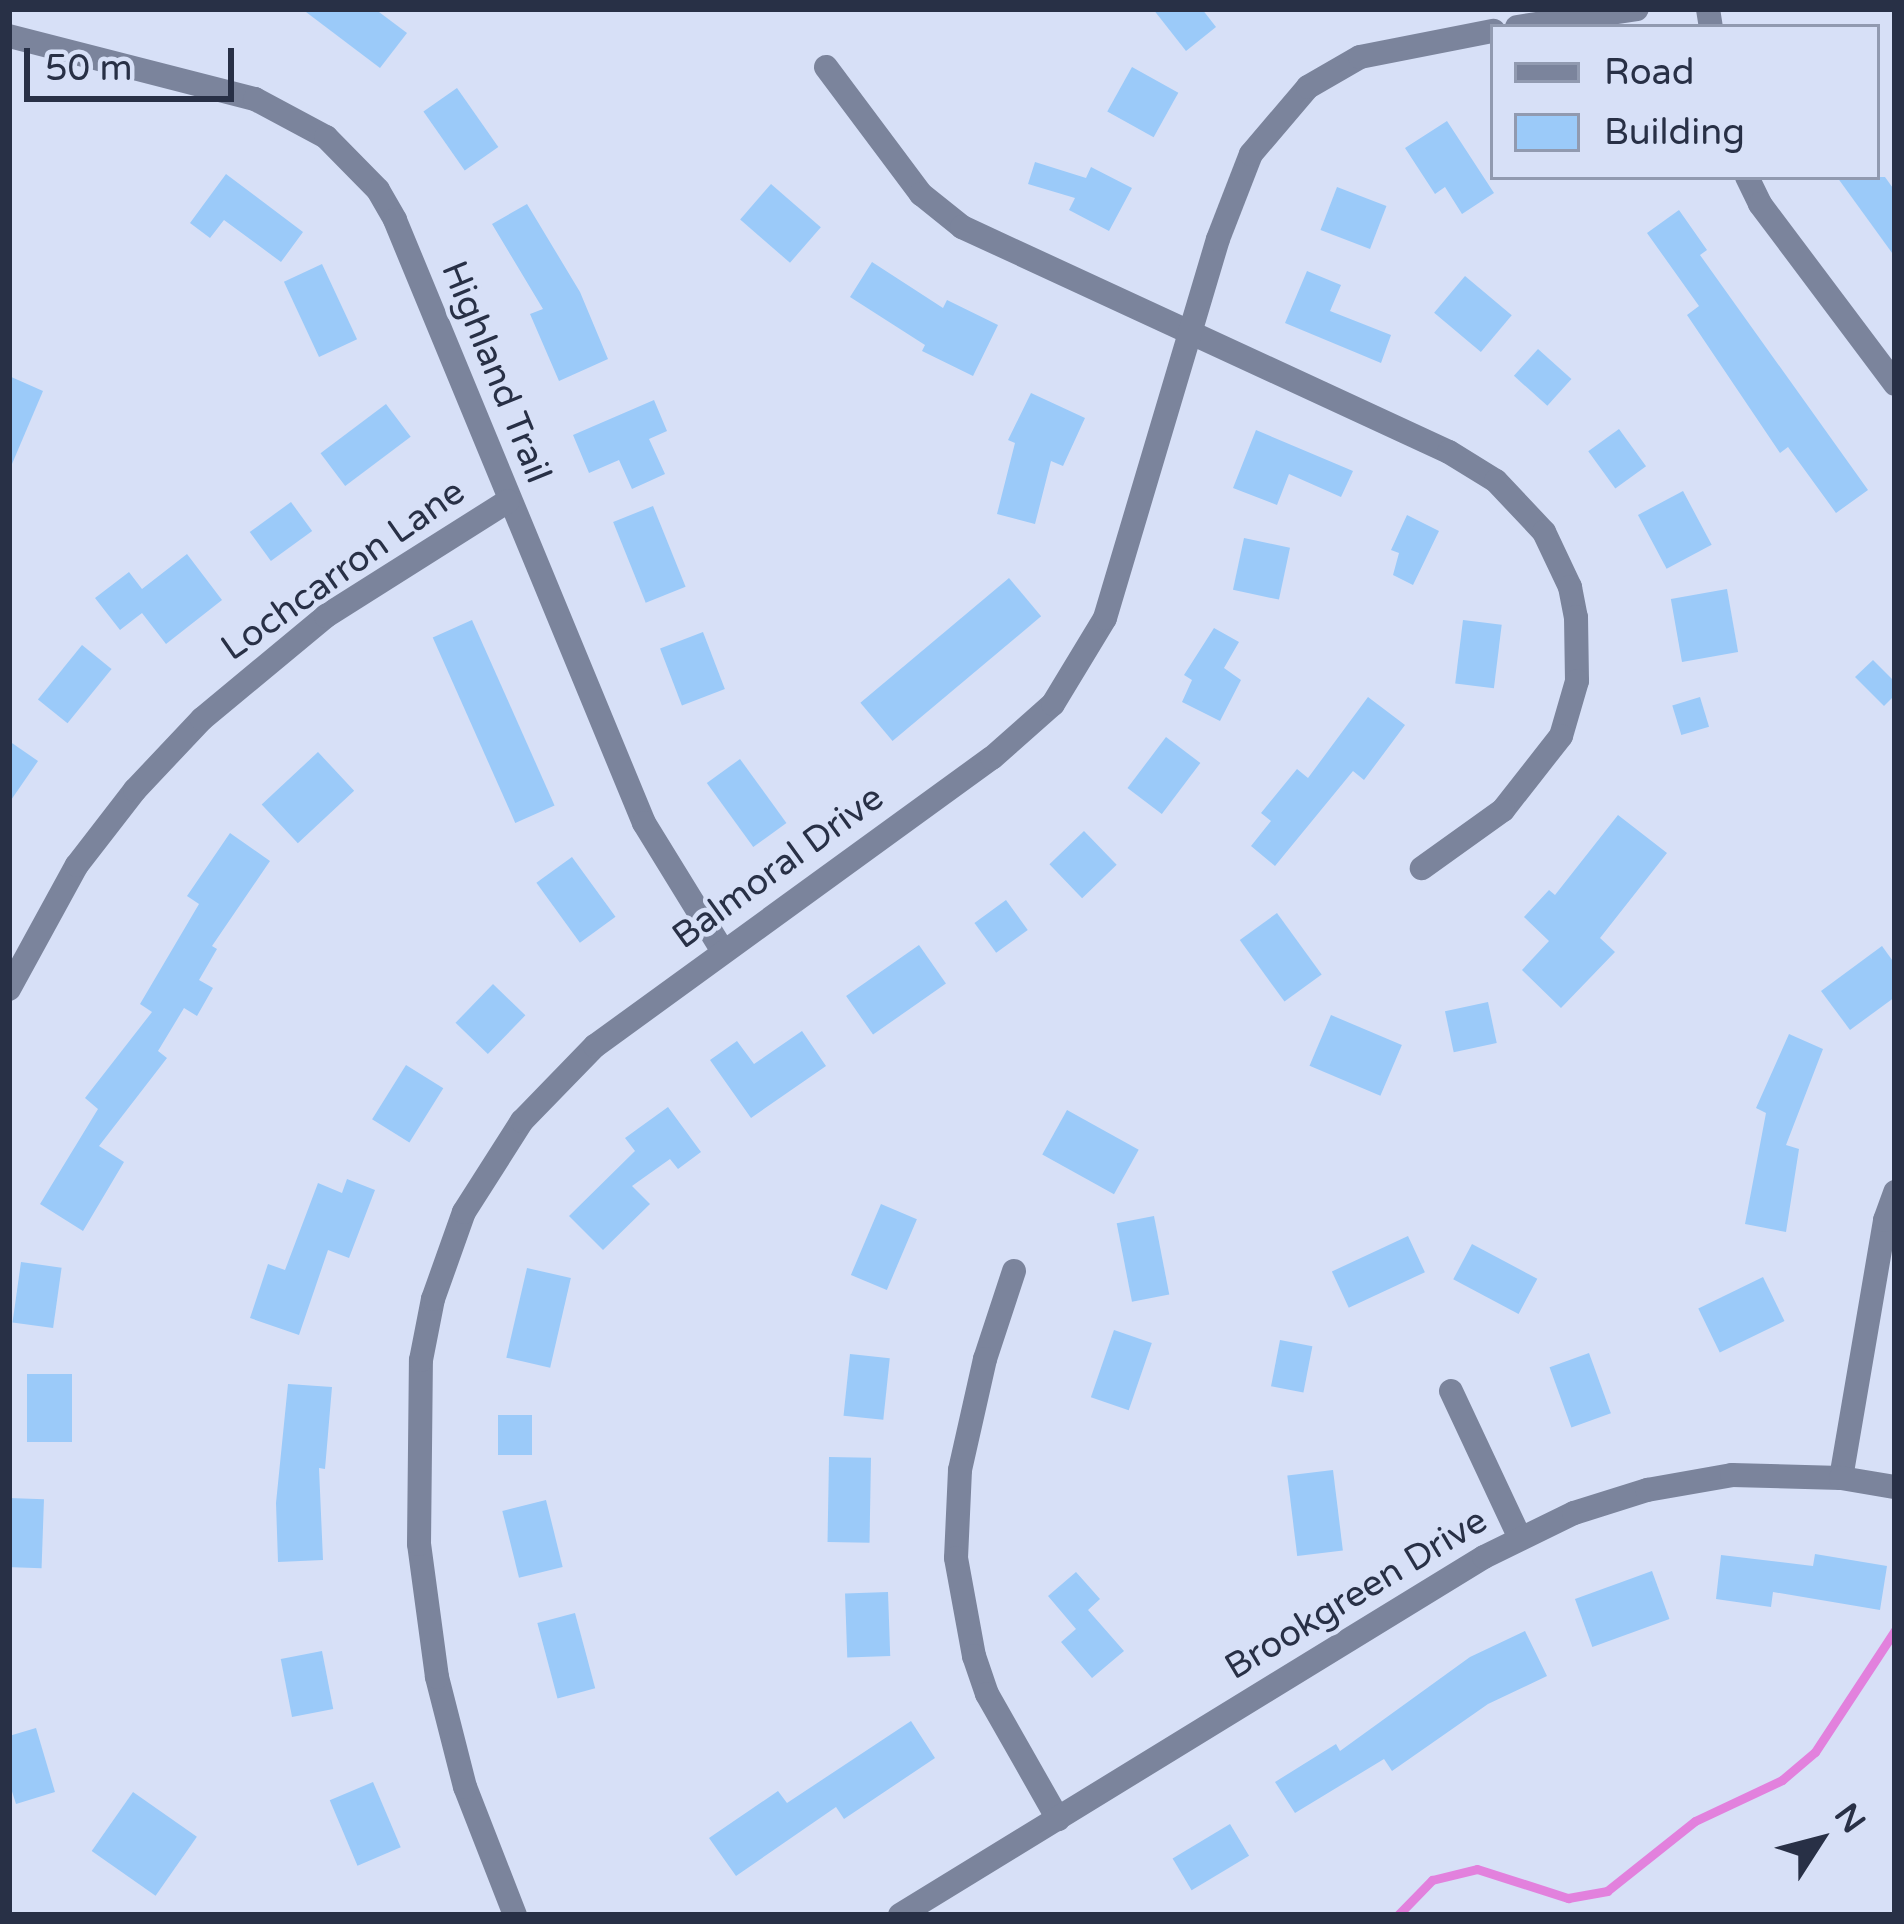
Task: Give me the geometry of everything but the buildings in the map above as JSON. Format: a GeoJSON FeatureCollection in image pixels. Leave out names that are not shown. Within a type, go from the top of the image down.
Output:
{"type":"FeatureCollection","features":[{"type":"Feature","properties":{"kind":"street"},"geometry":{"type":"LineString","coordinates":[[1537,24],[1637,9]]}},
{"type":"Feature","properties":{"kind":"street","name":"Balmoral Drive"},"geometry":{"type":"LineString","coordinates":[[515,1915],[486,1850],[436,1677],[416,1477],[421,1360],[433,1299],[464,1212],[535,1105],[595,1046],[992,758],[1053,704],[1106,618],[1191,331],[1251,154],[1283,111],[1308,88],[1360,57],[1490,32]]}},
{"type":"Feature","properties":{"kind":"street","name":"Highland Trail"},"geometry":{"type":"LineString","coordinates":[[10,42],[255,99],[292,115],[352,160],[395,220],[644,824],[722,950]]}},
{"type":"Feature","properties":{"kind":"street"},"geometry":{"type":"LineString","coordinates":[[826,67],[909,179],[962,227],[1449,452],[1524,507],[1557,554],[1570,586],[1577,681],[1561,736],[1503,810],[1422,868]]}},
{"type":"Feature","properties":{"kind":"street"},"geometry":{"type":"LineString","coordinates":[[1748,180],[1760,204],[1895,384]]}},
{"type":"Feature","properties":{"kind":"street","name":"Lochcarron Lane"},"geometry":{"type":"LineString","coordinates":[[9,989],[77,865],[190,730],[326,616],[508,501]]}},
{"type":"Feature","properties":{"kind":"street"},"geometry":{"type":"LineString","coordinates":[[1840,1478],[1885,1220],[1895,1192]]}},
{"type":"Feature","properties":{"kind":"street"},"geometry":{"type":"LineString","coordinates":[[1014,1271],[985,1359],[960,1471],[956,1558],[974,1656],[987,1694],[1058,1820]]}},
{"type":"Feature","properties":{"kind":"street"},"geometry":{"type":"LineString","coordinates":[[1450,1391],[1520,1536]]}},
{"type":"Feature","properties":{"kind":"street","name":"Brookgreen Drive"},"geometry":{"type":"LineString","coordinates":[[900,1915],[1520,1536],[1612,1499],[1732,1475],[1840,1478],[1895,1487]]}},
{"type":"Feature","properties":{"kind":"waterway"},"geometry":{"type":"LineString","coordinates":[[1398,1915],[1432,1880],[1477,1869],[1568,1898],[1607,1891],[1695,1821],[1782,1780],[1815,1752],[1895,1630]]}}]}
